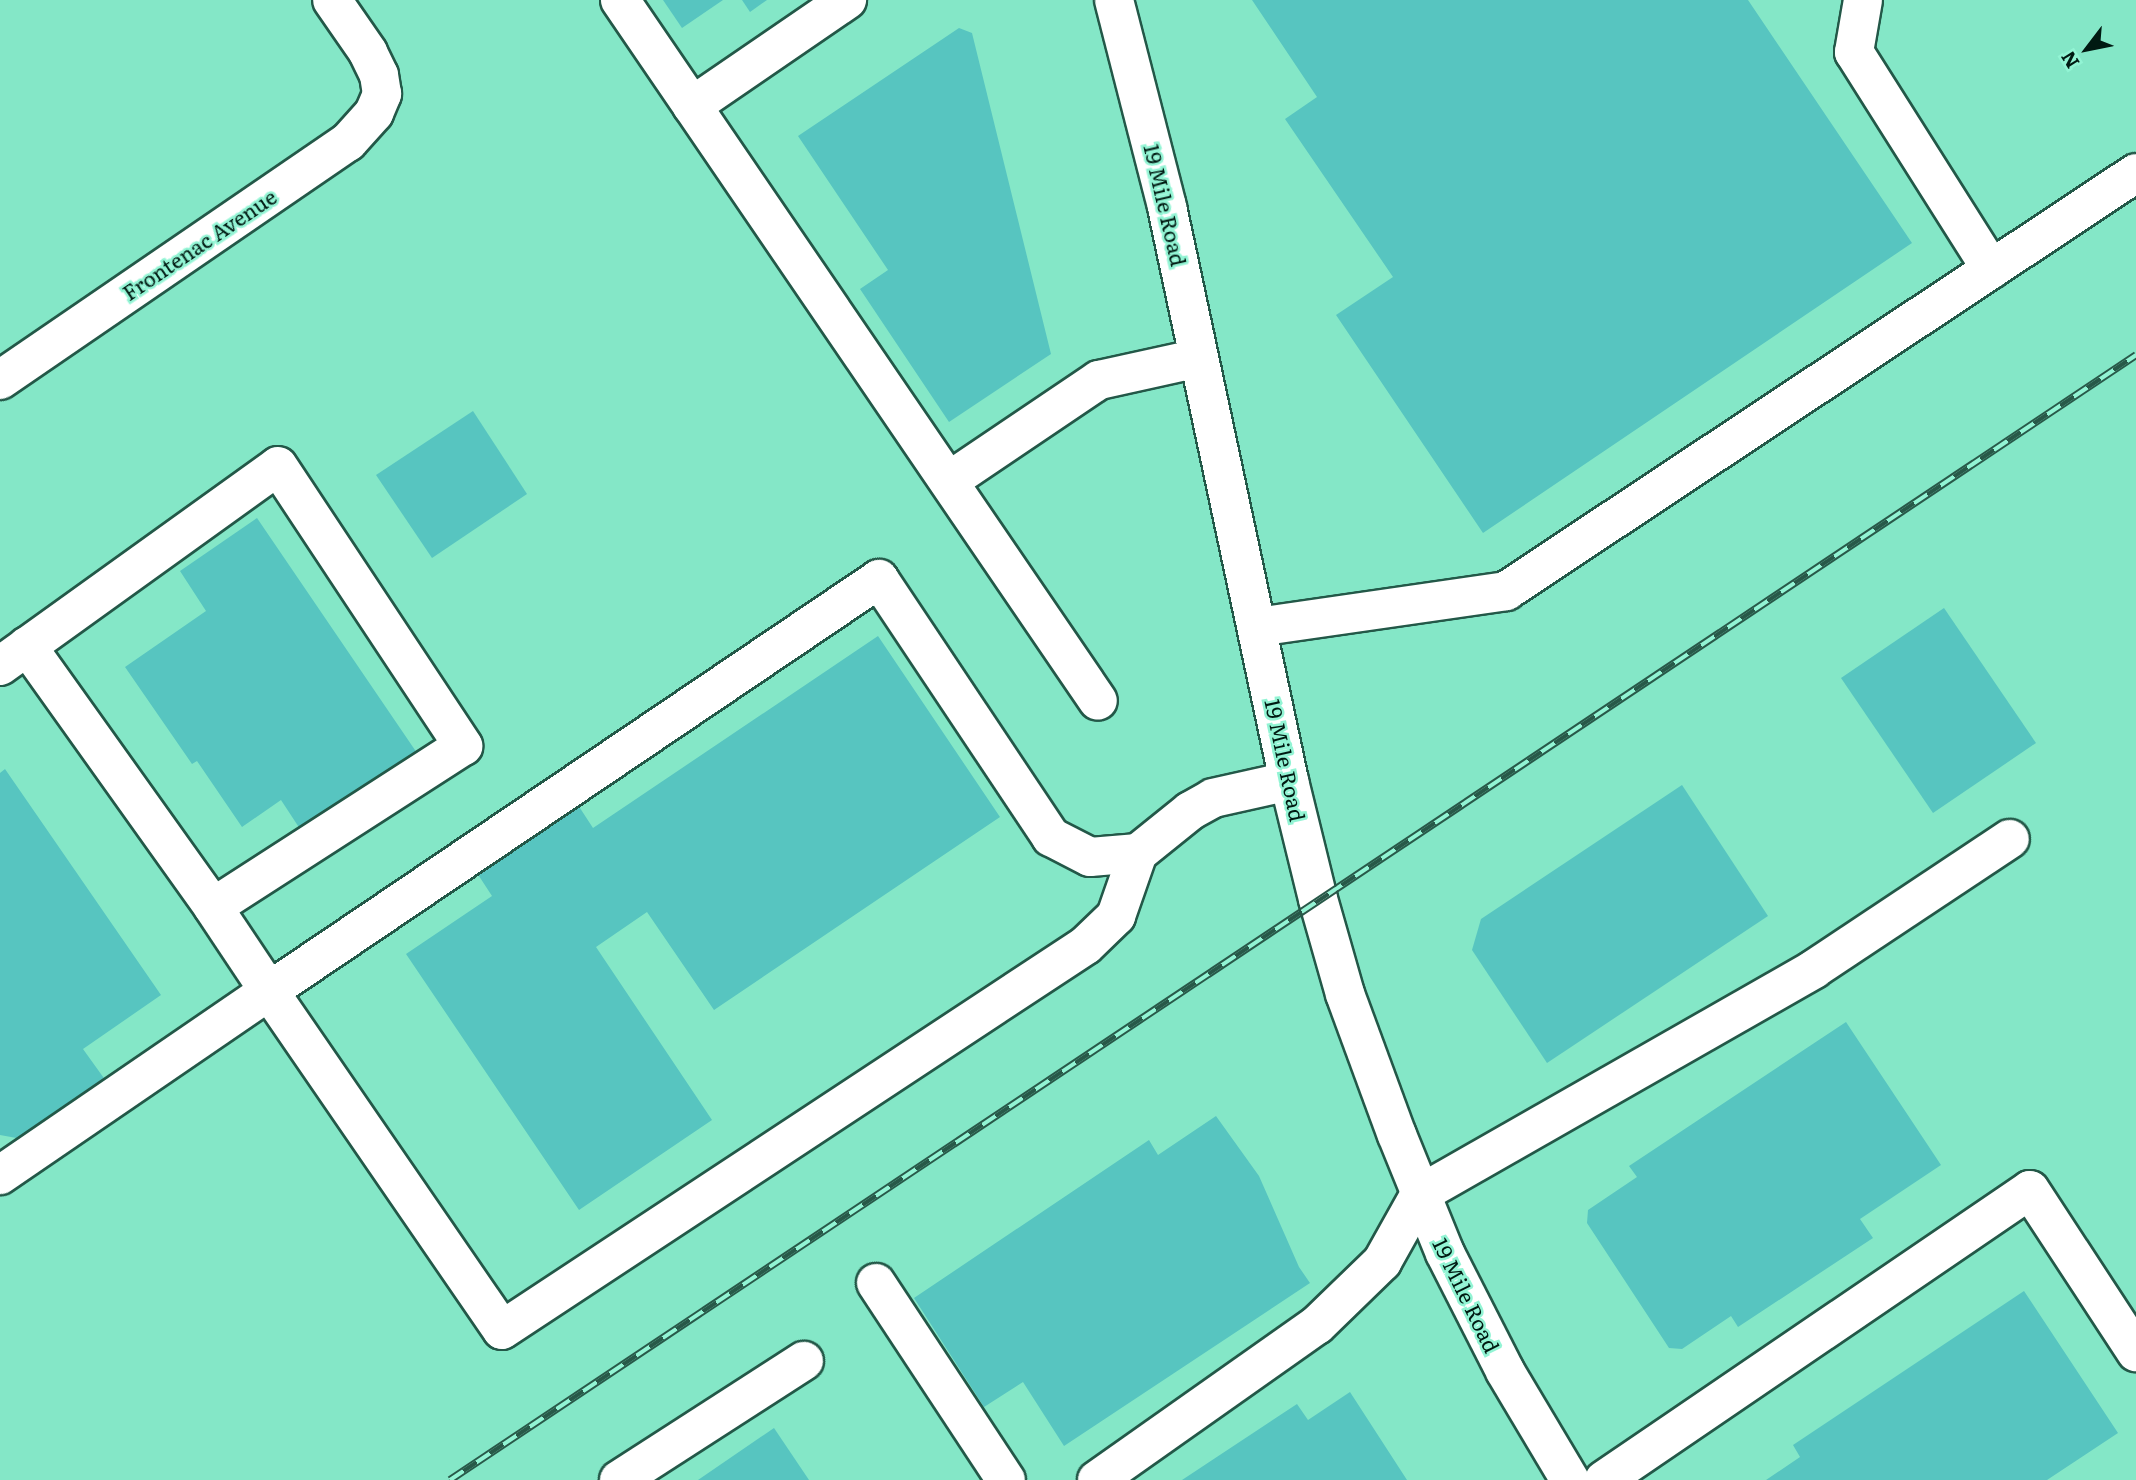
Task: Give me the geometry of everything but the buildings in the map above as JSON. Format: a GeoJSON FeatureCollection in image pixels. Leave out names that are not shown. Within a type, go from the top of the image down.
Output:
{"type":"FeatureCollection","features":[{"type":"Feature","properties":{"kind":"street","name":"Frontenac Avenue"},"geometry":{"type":"LineString","coordinates":[[0,380],[348,142],[374,113],[382,94],[379,75],[368,52],[331,0]]}},
{"type":"Feature","properties":{"kind":"street"},"geometry":{"type":"LineString","coordinates":[[620,0],[1098,701]]}},
{"type":"Feature","properties":{"kind":"street"},"geometry":{"type":"LineString","coordinates":[[692,106],[847,0]]}},
{"type":"Feature","properties":{"kind":"street","name":"19 Mile Road"},"geometry":{"type":"LineString","coordinates":[[1114,0],[1144,109],[1289,781],[1345,994],[1420,1194],[1483,1329],[1570,1480]]}},
{"type":"Feature","properties":{"kind":"street"},"geometry":{"type":"LineString","coordinates":[[1863,0],[1854,52],[1991,269]]}},
{"type":"Feature","properties":{"kind":"street"},"geometry":{"type":"LineString","coordinates":[[1257,627],[1506,591],[2136,173]]}},
{"type":"Feature","properties":{"kind":"street"},"geometry":{"type":"LineString","coordinates":[[948,481],[1099,380],[1199,358]]}},
{"type":"Feature","properties":{"kind":"street"},"geometry":{"type":"LineString","coordinates":[[213,907],[463,746],[278,466],[14,656],[213,907],[502,1330],[1086,945],[1116,916],[1138,853],[1162,831],[1213,799],[1289,781]]}},
{"type":"Feature","properties":{"kind":"street"},"geometry":{"type":"LineString","coordinates":[[0,1175],[878,579],[1051,837],[1090,857],[1138,853]]}},
{"type":"Feature","properties":{"kind":"street"},"geometry":{"type":"LineString","coordinates":[[1097,1480],[1317,1325],[1382,1262],[1420,1194],[1814,969],[2010,839]]}},
{"type":"Feature","properties":{"kind":"street"},"geometry":{"type":"LineString","coordinates":[[1604,1480],[2030,1190],[2136,1352]]}},
{"type":"Feature","properties":{"kind":"street"},"geometry":{"type":"LineString","coordinates":[[876,1283],[1006,1480]]}},
{"type":"Feature","properties":{"kind":"street"},"geometry":{"type":"LineString","coordinates":[[619,1480],[804,1361]]}},
{"type":"Feature","properties":{"kind":"railway"},"geometry":{"type":"LineString","coordinates":[[450,1480],[2136,355]]}}]}
